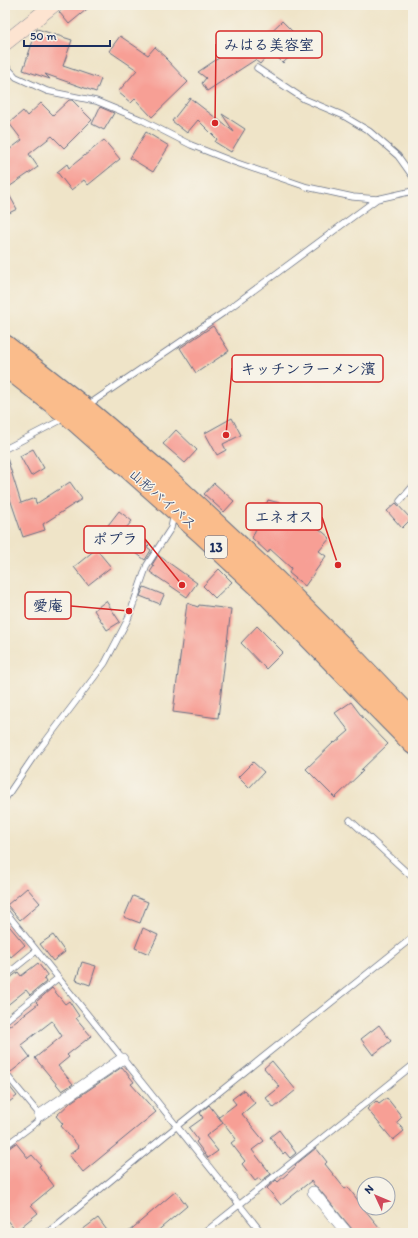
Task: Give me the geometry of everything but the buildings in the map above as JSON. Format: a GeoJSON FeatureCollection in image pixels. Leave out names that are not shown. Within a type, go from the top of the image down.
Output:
{"type":"FeatureCollection","features":[{"type":"Feature","properties":{"kind":"highway","name":"山形バイパス"},"geometry":{"type":"LineString","coordinates":[[5,345],[77,412],[175,510],[260,588],[413,744]]}},
{"type":"Feature","properties":{"kind":"highway","name":"山形バイパス"},"geometry":{"type":"LineString","coordinates":[[5,366],[77,412],[165,476],[276,580],[413,720]]}},
{"type":"Feature","properties":{"kind":"main road"},"geometry":{"type":"LineString","coordinates":[[5,43],[52,5]]}},
{"type":"Feature","properties":{"kind":"street"},"geometry":{"type":"LineString","coordinates":[[40,1115],[122,1058]]}},
{"type":"Feature","properties":{"kind":"street"},"geometry":{"type":"LineString","coordinates":[[313,1192],[347,1233]]}},
{"type":"Feature","properties":{"kind":"lane"},"geometry":{"type":"LineString","coordinates":[[5,65],[16,77],[47,91],[96,101],[140,118],[191,145],[234,162],[307,187],[354,197],[377,199],[413,191]]}},
{"type":"Feature","properties":{"kind":"lane"},"geometry":{"type":"LineString","coordinates":[[257,68],[304,99],[342,115],[369,131],[398,156],[413,177]]}},
{"type":"Feature","properties":{"kind":"lane"},"geometry":{"type":"LineString","coordinates":[[5,449],[77,412],[223,313],[377,199]]}},
{"type":"Feature","properties":{"kind":"lane"},"geometry":{"type":"LineString","coordinates":[[400,501],[413,486]]}},
{"type":"Feature","properties":{"kind":"lane"},"geometry":{"type":"LineString","coordinates":[[5,799],[32,759],[105,663],[128,619],[147,565],[171,528],[175,510]]}},
{"type":"Feature","properties":{"kind":"lane"},"geometry":{"type":"LineString","coordinates":[[350,820],[413,878]]}},
{"type":"Feature","properties":{"kind":"lane"},"geometry":{"type":"LineString","coordinates":[[5,911],[262,1233]]}},
{"type":"Feature","properties":{"kind":"lane"},"geometry":{"type":"LineString","coordinates":[[47,1233],[177,1126],[413,937]]}},
{"type":"Feature","properties":{"kind":"lane"},"geometry":{"type":"LineString","coordinates":[[5,976],[36,951]]}},
{"type":"Feature","properties":{"kind":"lane"},"geometry":{"type":"LineString","coordinates":[[5,1021],[58,978]]}},
{"type":"Feature","properties":{"kind":"lane"},"geometry":{"type":"LineString","coordinates":[[204,1233],[413,1065]]}},
{"type":"Feature","properties":{"kind":"lane"},"geometry":{"type":"LineString","coordinates":[[5,1073],[40,1115],[37,1122],[5,1146]]}},
{"type":"Feature","properties":{"kind":"place","name":"みはる美容室"},"geometry":{"type":"Point","coordinates":[215,123]}},
{"type":"Feature","properties":{"kind":"place","name":"キッチンラーメン濱"},"geometry":{"type":"Point","coordinates":[226,435]}},
{"type":"Feature","properties":{"kind":"place","name":"エネオス"},"geometry":{"type":"Point","coordinates":[338,565]}},
{"type":"Feature","properties":{"kind":"place","name":"ポプラ"},"geometry":{"type":"Point","coordinates":[182,585]}},
{"type":"Feature","properties":{"kind":"place","name":"愛庵"},"geometry":{"type":"Point","coordinates":[129,611]}}]}
